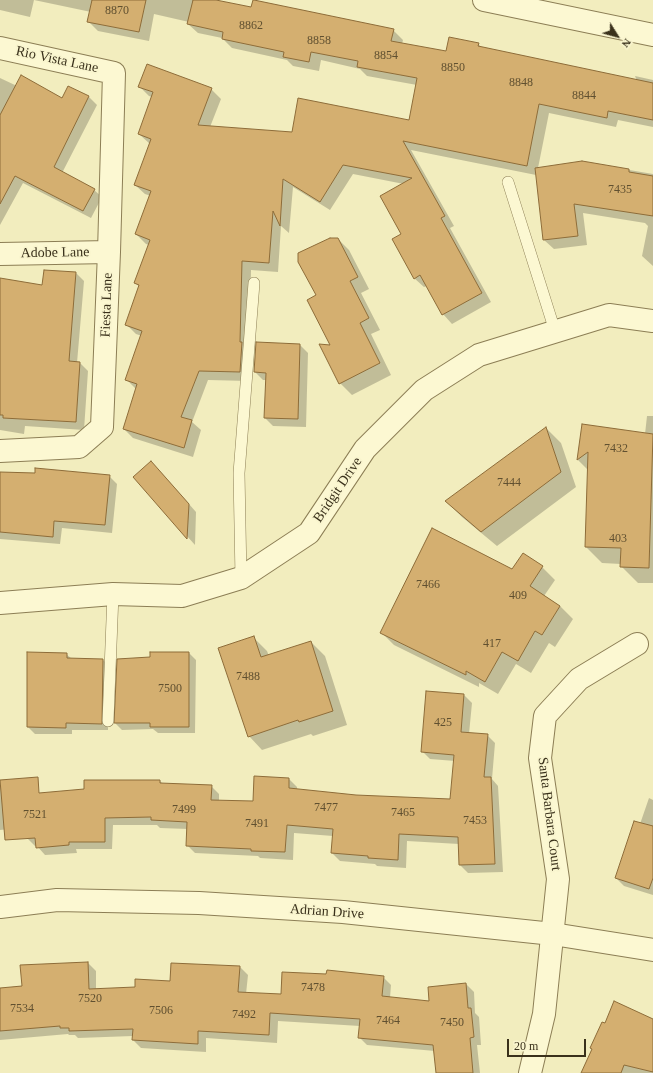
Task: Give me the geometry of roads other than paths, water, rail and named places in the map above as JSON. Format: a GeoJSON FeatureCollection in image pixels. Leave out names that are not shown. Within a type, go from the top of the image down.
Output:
{"type":"FeatureCollection","features":[{"type":"Feature","properties":{"kind":"street"},"geometry":{"type":"LineString","coordinates":[[484,0],[653,35]]}},
{"type":"Feature","properties":{"kind":"street","name":"Rio Vista Lane"},"geometry":{"type":"LineString","coordinates":[[0,48],[114,73]]}},
{"type":"Feature","properties":{"kind":"street","name":"Fiesta Lane"},"geometry":{"type":"LineString","coordinates":[[0,451],[79,447],[102,427],[114,73]]}},
{"type":"Feature","properties":{"kind":"street","name":"Adobe Lane"},"geometry":{"type":"LineString","coordinates":[[0,254],[109,252]]}},
{"type":"Feature","properties":{"kind":"street","name":"Bridgit Drive"},"geometry":{"type":"LineString","coordinates":[[0,603],[113,594],[182,596],[240,578],[309,533],[365,449],[424,390],[479,355],[609,315],[653,320]]}},
{"type":"Feature","properties":{"kind":"street","name":"Santa Barbara Court"},"geometry":{"type":"LineString","coordinates":[[530,1073],[544,1014],[558,879],[540,758],[545,716],[579,679],[637,644]]}},
{"type":"Feature","properties":{"kind":"street","name":"Adrian Drive"},"geometry":{"type":"LineString","coordinates":[[0,907],[57,900],[199,903],[343,912],[553,934],[653,950]]}},
{"type":"Feature","properties":{"kind":"lane"},"geometry":{"type":"LineString","coordinates":[[508,182],[555,331]]}},
{"type":"Feature","properties":{"kind":"lane"},"geometry":{"type":"LineString","coordinates":[[240,578],[239,473],[254,283]]}},
{"type":"Feature","properties":{"kind":"lane"},"geometry":{"type":"LineString","coordinates":[[108,721],[113,594]]}}]}
